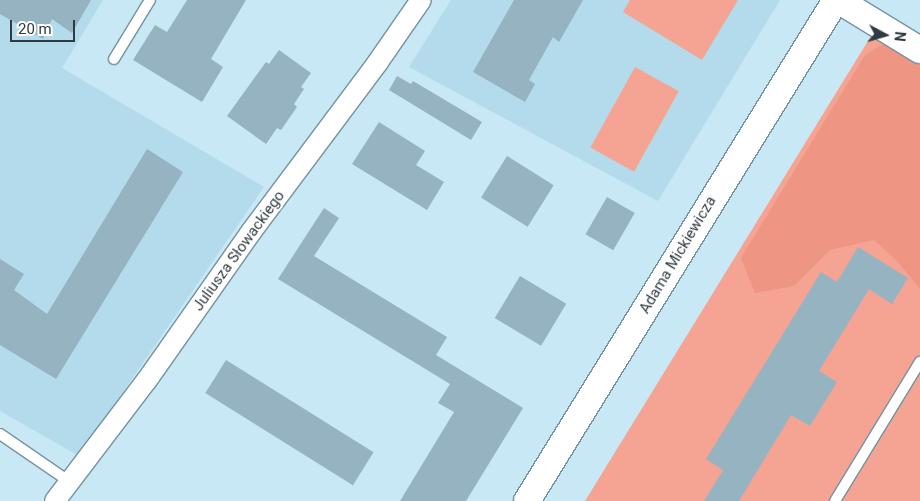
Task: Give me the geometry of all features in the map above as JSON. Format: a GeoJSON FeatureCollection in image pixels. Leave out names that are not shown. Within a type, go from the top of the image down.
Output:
{"type":"FeatureCollection","features":[{"type":"Feature","properties":{"kind":"street","name":"Juliusza Słowackiego"},"geometry":{"type":"LineString","coordinates":[[55,501],[147,380],[251,232],[378,62],[420,0]]}},
{"type":"Feature","properties":{"kind":"street"},"geometry":{"type":"LineString","coordinates":[[833,2],[920,50]]}},
{"type":"Feature","properties":{"kind":"street","name":"Adama Mickiewicza"},"geometry":{"type":"LineString","coordinates":[[528,501],[833,2]]}},
{"type":"Feature","properties":{"kind":"lane"},"geometry":{"type":"LineString","coordinates":[[114,58],[150,0]]}},
{"type":"Feature","properties":{"kind":"lane"},"geometry":{"type":"LineString","coordinates":[[835,501],[920,362]]}},
{"type":"Feature","properties":{"kind":"lane"},"geometry":{"type":"LineString","coordinates":[[0,434],[70,482]]}},
{"type":"Feature","properties":{"kind":"shaded area"},"geometry":{"type":"Polygon","coordinates":[[[0,0],[103,0],[62,68],[264,187],[79,456],[0,411],[0,0]]]}},
{"type":"Feature","properties":{"kind":"shaded area"},"geometry":{"type":"Polygon","coordinates":[[[451,0],[780,0],[658,201],[409,67],[451,0]]]}},
{"type":"Feature","properties":{"kind":"shaded area"},"geometry":{"type":"Polygon","coordinates":[[[630,0],[738,0],[702,60],[623,12],[630,0]]]}},
{"type":"Feature","properties":{"kind":"shaded area"},"geometry":{"type":"Polygon","coordinates":[[[871,36],[920,65],[920,501],[585,501],[871,36]]]}},
{"type":"Feature","properties":{"kind":"shaded area"},"geometry":{"type":"Polygon","coordinates":[[[883,44],[920,65],[920,289],[897,261],[874,240],[830,250],[794,286],[755,293],[741,258],[865,55],[883,44]]]}},
{"type":"Feature","properties":{"kind":"shaded area"},"geometry":{"type":"Polygon","coordinates":[[[635,67],[679,91],[634,172],[590,147],[635,67]]]}},
{"type":"Feature","properties":{"kind":"building"},"geometry":{"type":"Polygon","coordinates":[[[0,0],[91,0],[72,33],[52,19],[43,39],[0,14],[0,0]]]}},
{"type":"Feature","properties":{"kind":"building"},"geometry":{"type":"Polygon","coordinates":[[[187,0],[246,0],[211,59],[223,67],[202,102],[133,60],[155,25],[167,32],[187,0]]]}},
{"type":"Feature","properties":{"kind":"building"},"geometry":{"type":"Polygon","coordinates":[[[514,0],[583,0],[559,42],[553,37],[529,80],[535,84],[525,102],[473,72],[514,0]]]}},
{"type":"Feature","properties":{"kind":"building"},"geometry":{"type":"Polygon","coordinates":[[[279,50],[311,73],[301,87],[304,89],[294,104],[297,107],[281,130],[277,128],[266,144],[227,116],[266,62],[269,64],[279,50]]]}},
{"type":"Feature","properties":{"kind":"building"},"geometry":{"type":"Polygon","coordinates":[[[397,76],[411,84],[413,81],[482,122],[471,140],[389,90],[397,76]]]}},
{"type":"Feature","properties":{"kind":"building"},"geometry":{"type":"Polygon","coordinates":[[[379,122],[425,151],[416,165],[444,182],[427,210],[352,164],[379,122]]]}},
{"type":"Feature","properties":{"kind":"building"},"geometry":{"type":"Polygon","coordinates":[[[147,149],[183,172],[56,379],[0,345],[0,259],[24,274],[14,290],[47,314],[147,149]]]}},
{"type":"Feature","properties":{"kind":"building"},"geometry":{"type":"Polygon","coordinates":[[[507,156],[554,185],[528,227],[481,198],[507,156]]]}},
{"type":"Feature","properties":{"kind":"building"},"geometry":{"type":"Polygon","coordinates":[[[607,197],[635,213],[613,250],[586,234],[607,197]]]}},
{"type":"Feature","properties":{"kind":"building"},"geometry":{"type":"Polygon","coordinates":[[[324,208],[339,218],[314,256],[447,337],[436,355],[523,408],[466,501],[400,501],[454,412],[438,403],[450,384],[278,279],[324,208]]]}},
{"type":"Feature","properties":{"kind":"building"},"geometry":{"type":"Polygon","coordinates":[[[858,247],[908,278],[892,304],[869,289],[819,371],[837,382],[810,426],[791,415],[739,501],[704,501],[723,470],[706,459],[821,272],[837,282],[858,247]]]}},
{"type":"Feature","properties":{"kind":"building"},"geometry":{"type":"Polygon","coordinates":[[[520,276],[566,304],[541,346],[495,318],[520,276]]]}},
{"type":"Feature","properties":{"kind":"building"},"geometry":{"type":"Polygon","coordinates":[[[226,360],[374,452],[353,485],[205,393],[226,360]]]}}]}
